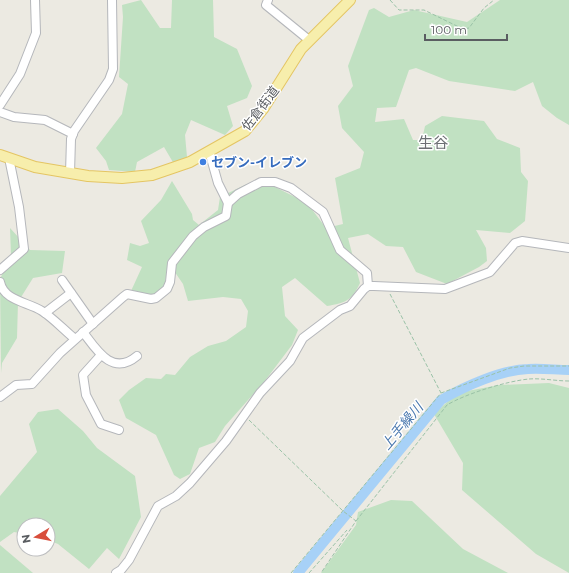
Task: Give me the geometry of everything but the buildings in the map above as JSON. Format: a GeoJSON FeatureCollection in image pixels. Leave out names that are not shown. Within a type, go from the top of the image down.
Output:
{"type":"FeatureCollection","features":[{"type":"Feature","properties":{"kind":"main road","name":"佐倉街道"},"geometry":{"type":"LineString","coordinates":[[4,157],[35,167],[106,177],[141,177],[174,169],[236,138],[252,123],[309,40],[350,0]]}},
{"type":"Feature","properties":{"kind":"street"},"geometry":{"type":"LineString","coordinates":[[0,105],[20,74],[36,33],[35,0]]}},
{"type":"Feature","properties":{"kind":"street"},"geometry":{"type":"LineString","coordinates":[[70,173],[73,134],[80,120],[109,80],[113,70],[112,0]]}},
{"type":"Feature","properties":{"kind":"street"},"geometry":{"type":"LineString","coordinates":[[268,0],[266,5],[309,40]]}},
{"type":"Feature","properties":{"kind":"street"},"geometry":{"type":"LineString","coordinates":[[0,112],[14,117],[45,120],[73,134]]}},
{"type":"Feature","properties":{"kind":"street"},"geometry":{"type":"LineString","coordinates":[[0,397],[16,385],[32,384],[74,339],[127,294],[151,299],[156,298],[167,289],[170,282],[172,263],[193,236],[204,227],[226,216],[228,203],[218,183],[209,151]]}},
{"type":"Feature","properties":{"kind":"street"},"geometry":{"type":"LineString","coordinates":[[0,270],[24,249],[19,207],[4,157]]}},
{"type":"Feature","properties":{"kind":"street"},"geometry":{"type":"LineString","coordinates":[[228,203],[238,194],[261,182],[274,182],[291,188],[323,212],[340,250],[367,273],[368,286]]}},
{"type":"Feature","properties":{"kind":"street"},"geometry":{"type":"LineString","coordinates":[[116,573],[121,570],[129,560],[158,506],[176,496],[190,483],[226,441],[260,393],[290,361],[304,338],[340,310],[350,306],[368,286],[445,289],[490,272],[515,243],[522,241],[569,248]]}},
{"type":"Feature","properties":{"kind":"street"},"geometry":{"type":"LineString","coordinates":[[62,280],[93,324]]}},
{"type":"Feature","properties":{"kind":"street"},"geometry":{"type":"LineString","coordinates":[[0,282],[1,287],[12,298],[45,313],[74,339]]}},
{"type":"Feature","properties":{"kind":"street"},"geometry":{"type":"LineString","coordinates":[[45,313],[71,294]]}},
{"type":"Feature","properties":{"kind":"street"},"geometry":{"type":"LineString","coordinates":[[83,332],[101,355],[110,362],[116,364],[132,361],[137,356]]}},
{"type":"Feature","properties":{"kind":"street"},"geometry":{"type":"LineString","coordinates":[[101,355],[83,375],[86,395],[101,424],[119,430]]}},
{"type":"Feature","properties":{"kind":"path"},"geometry":{"type":"LineString","coordinates":[[390,0],[399,10],[424,10],[463,29],[469,28],[484,8],[494,0]]}},
{"type":"Feature","properties":{"kind":"path"},"geometry":{"type":"LineString","coordinates":[[386,286],[441,393]]}},
{"type":"Feature","properties":{"kind":"path"},"geometry":{"type":"LineString","coordinates":[[291,573],[441,393],[510,368],[524,366],[569,366]]}},
{"type":"Feature","properties":{"kind":"path"},"geometry":{"type":"LineString","coordinates":[[309,573],[356,521],[447,406],[458,398],[530,379],[569,381]]}},
{"type":"Feature","properties":{"kind":"path"},"geometry":{"type":"LineString","coordinates":[[243,415],[343,511],[356,521]]}},
{"type":"Feature","properties":{"kind":"path"},"geometry":{"type":"LineString","coordinates":[[321,573],[351,526]]}},
{"type":"Feature","properties":{"kind":"green space"},"geometry":{"type":"Polygon","coordinates":[[[141,0],[160,28],[171,28],[172,0],[213,0],[214,37],[237,49],[252,86],[247,98],[227,106],[233,126],[225,135],[191,120],[185,135],[187,157],[174,164],[164,147],[137,162],[135,172],[109,170],[106,161],[96,148],[122,114],[128,84],[119,77],[123,17],[122,5],[141,0]]]}},
{"type":"Feature","properties":{"kind":"green space"},"geometry":{"type":"Polygon","coordinates":[[[500,0],[569,0],[569,125],[542,106],[533,82],[515,91],[449,81],[416,68],[409,70],[396,107],[377,108],[375,122],[404,119],[413,140],[422,140],[425,126],[442,116],[484,121],[497,139],[520,148],[521,172],[528,181],[525,221],[510,233],[476,230],[486,248],[487,261],[479,267],[447,284],[416,272],[403,247],[386,246],[368,234],[348,238],[360,283],[354,293],[344,302],[327,306],[295,278],[282,287],[285,316],[298,330],[292,345],[264,382],[225,426],[215,442],[199,448],[190,474],[180,479],[174,475],[156,435],[126,418],[119,400],[129,390],[146,378],[161,379],[166,374],[175,375],[190,357],[208,346],[226,341],[246,327],[248,311],[241,299],[223,297],[188,301],[183,284],[168,262],[165,284],[156,296],[131,291],[142,267],[127,260],[130,243],[140,246],[149,243],[141,221],[161,200],[172,181],[192,214],[193,220],[199,225],[218,210],[220,197],[247,184],[269,184],[307,203],[326,228],[343,224],[335,178],[360,168],[364,152],[342,128],[338,106],[353,86],[348,66],[369,10],[374,8],[389,17],[414,10],[467,22],[500,0]]]}},
{"type":"Feature","properties":{"kind":"green space"},"geometry":{"type":"Polygon","coordinates":[[[10,228],[30,250],[65,251],[62,273],[33,278],[18,302],[17,338],[2,363],[1,373],[0,279],[11,256],[10,228]]]}},
{"type":"Feature","properties":{"kind":"green space"},"geometry":{"type":"Polygon","coordinates":[[[549,383],[569,388],[569,573],[536,554],[462,490],[463,463],[434,414],[457,393],[499,385],[549,383]]]}},
{"type":"Feature","properties":{"kind":"green space"},"geometry":{"type":"Polygon","coordinates":[[[58,409],[83,431],[97,448],[135,476],[141,517],[119,559],[107,548],[89,569],[56,543],[56,517],[16,517],[16,532],[14,532],[0,542],[0,496],[37,452],[29,424],[38,412],[58,409]]]}},
{"type":"Feature","properties":{"kind":"green space"},"geometry":{"type":"Polygon","coordinates":[[[391,500],[412,501],[463,549],[508,573],[321,573],[356,525],[358,512],[391,500]]]}},
{"type":"Feature","properties":{"kind":"green space"},"geometry":{"type":"Polygon","coordinates":[[[0,545],[33,573],[0,573],[0,545]]]}},
{"type":"Feature","properties":{"kind":"waterway","name":"上手繰川"},"geometry":{"type":"LineString","coordinates":[[298,573],[441,400],[472,384],[506,372],[533,369],[569,370]]}},
{"type":"Feature","properties":{"kind":"place","name":"セブン-イレブン"},"geometry":{"type":"Point","coordinates":[203,162]}},
{"type":"Feature","properties":{"kind":"district","name":"生谷"},"geometry":{"type":"Point","coordinates":[433,143]}}]}
